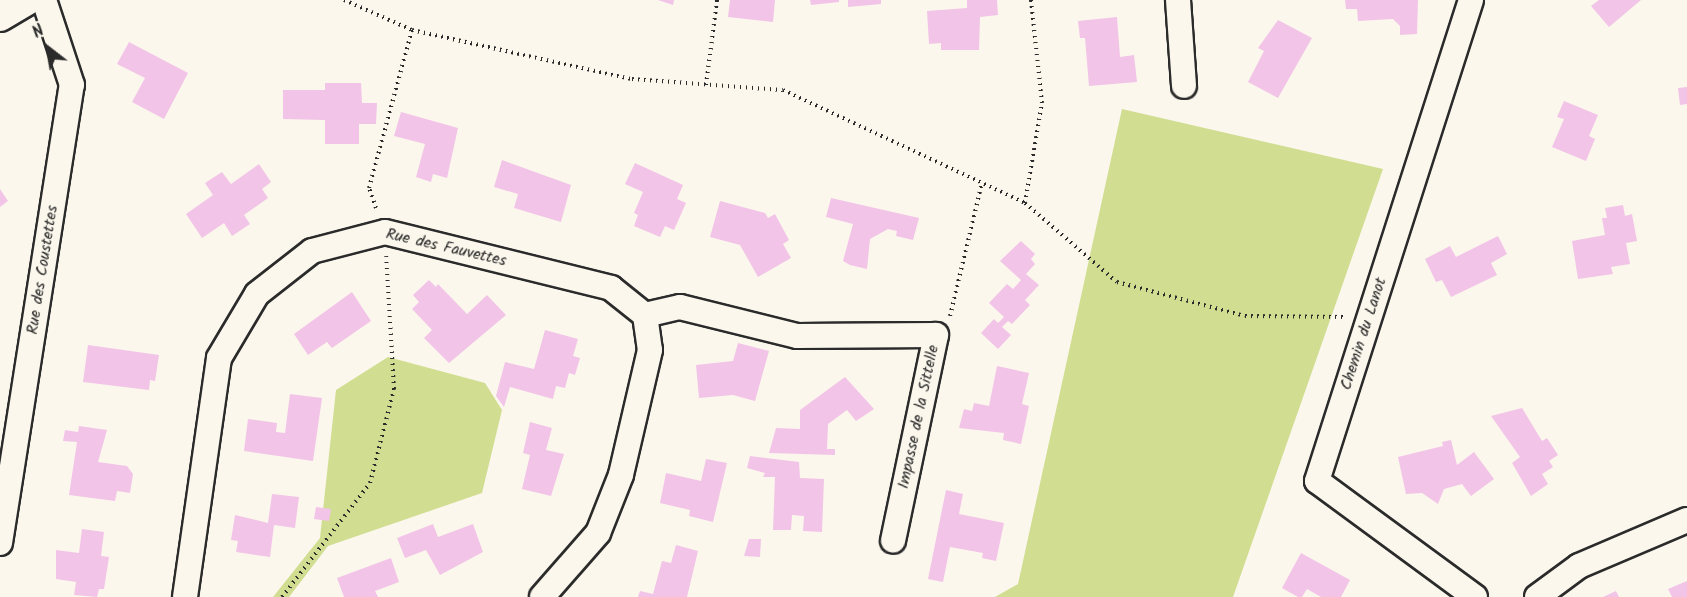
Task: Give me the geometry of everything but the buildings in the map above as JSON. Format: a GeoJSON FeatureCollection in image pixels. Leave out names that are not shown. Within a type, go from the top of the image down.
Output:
{"type":"FeatureCollection","features":[{"type":"Feature","properties":{"kind":"street"},"geometry":{"type":"LineString","coordinates":[[0,16],[27,0]]}},
{"type":"Feature","properties":{"kind":"street","name":"Rue des Coustettes"},"geometry":{"type":"LineString","coordinates":[[0,543],[72,85],[44,0]]}},
{"type":"Feature","properties":{"kind":"street"},"geometry":{"type":"LineString","coordinates":[[1178,0],[1184,86]]}},
{"type":"Feature","properties":{"kind":"street","name":"Chemin du Lanot"},"geometry":{"type":"LineString","coordinates":[[1471,0],[1317,481],[1475,597]]}},
{"type":"Feature","properties":{"kind":"street","name":"Rue des Fauvettes"},"geometry":{"type":"LineString","coordinates":[[185,597],[219,358],[257,294],[312,251],[385,232],[611,288],[645,315]]}},
{"type":"Feature","properties":{"kind":"street","name":"Impasse de la Sittelle"},"geometry":{"type":"LineString","coordinates":[[645,315],[680,307],[797,336],[936,335],[893,541]]}},
{"type":"Feature","properties":{"kind":"street"},"geometry":{"type":"LineString","coordinates":[[542,597],[598,533],[621,474],[650,350],[645,315]]}},
{"type":"Feature","properties":{"kind":"street"},"geometry":{"type":"LineString","coordinates":[[1537,597],[1579,566],[1687,520]]}},
{"type":"Feature","properties":{"kind":"path"},"geometry":{"type":"LineString","coordinates":[[344,0],[351,1],[412,30],[632,79],[783,90],[1025,203],[1117,282],[1245,316],[1370,317]]}},
{"type":"Feature","properties":{"kind":"path"},"geometry":{"type":"LineString","coordinates":[[706,85],[717,0]]}},
{"type":"Feature","properties":{"kind":"path"},"geometry":{"type":"LineString","coordinates":[[1025,203],[1042,103],[1031,0]]}},
{"type":"Feature","properties":{"kind":"path"},"geometry":{"type":"LineString","coordinates":[[282,597],[370,483],[394,389],[385,232],[369,188],[412,30]]}},
{"type":"Feature","properties":{"kind":"path"},"geometry":{"type":"LineString","coordinates":[[936,335],[948,323],[982,183]]}},
{"type":"Feature","properties":{"kind":"green space"},"geometry":{"type":"Polygon","coordinates":[[[1122,109],[1383,169],[1233,597],[995,597],[1018,584],[1122,109]]]}},
{"type":"Feature","properties":{"kind":"green space"},"geometry":{"type":"Polygon","coordinates":[[[388,357],[485,383],[502,410],[482,493],[328,546],[289,597],[273,597],[320,538],[336,390],[388,357]]]}}]}
